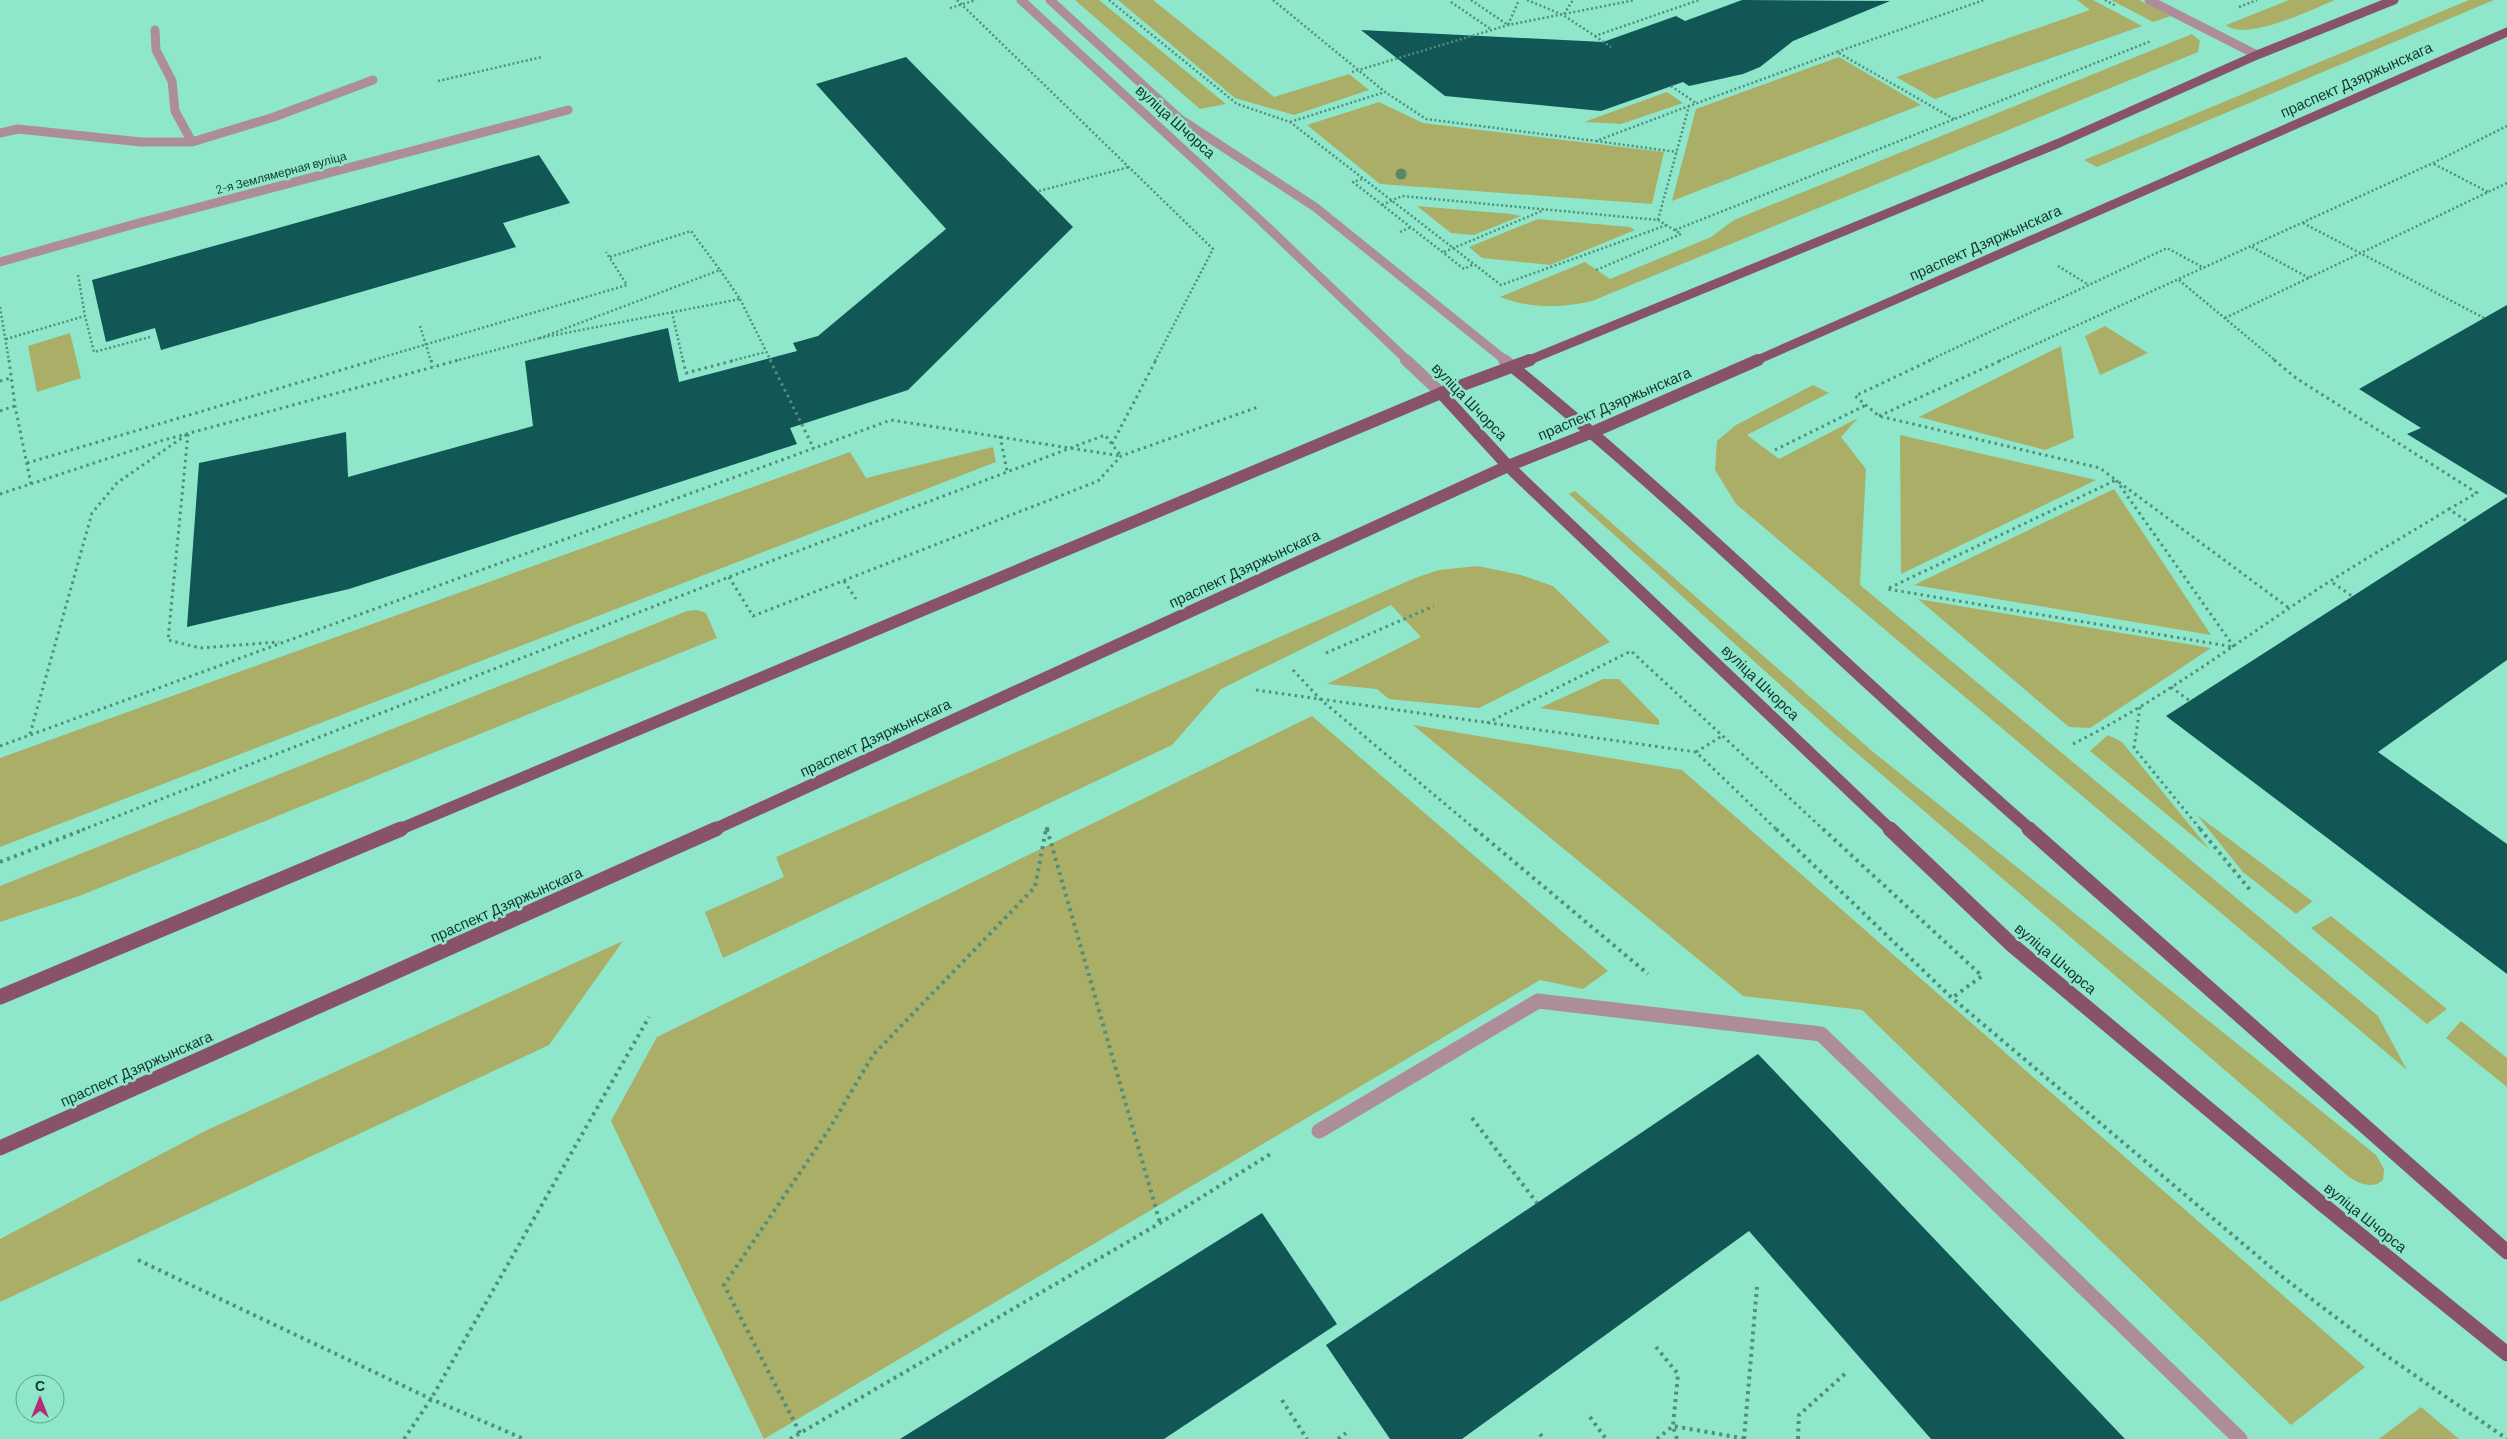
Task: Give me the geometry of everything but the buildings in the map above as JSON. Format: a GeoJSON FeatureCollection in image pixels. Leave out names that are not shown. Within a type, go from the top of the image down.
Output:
{"type":"FeatureCollection","features":[{"type":"Feature","properties":{"kind":"main road"},"geometry":{"type":"LineString","coordinates":[[0,997],[1440,394],[1513,367],[2059,143],[2258,55],[2394,0]]}},
{"type":"Feature","properties":{"kind":"main road","name":"праспект Дзяржынскага"},"geometry":{"type":"LineString","coordinates":[[0,1148],[678,846],[1508,466],[1593,432],[2507,32]]}},
{"type":"Feature","properties":{"kind":"main road","name":"вуліца Шчорса"},"geometry":{"type":"LineString","coordinates":[[1513,367],[1593,432],[1929,742],[2507,1252]]}},
{"type":"Feature","properties":{"kind":"main road","name":"вуліца Шчорса"},"geometry":{"type":"LineString","coordinates":[[1440,394],[1508,466],[2012,945],[2322,1204],[2507,1354]]}},
{"type":"Feature","properties":{"kind":"street","name":"вуліца Шчорса"},"geometry":{"type":"LineString","coordinates":[[1021,0],[1261,221],[1440,394]]}},
{"type":"Feature","properties":{"kind":"street","name":"вуліца Шчорса"},"geometry":{"type":"LineString","coordinates":[[1050,0],[1180,119],[1315,207],[1513,367]]}},
{"type":"Feature","properties":{"kind":"street"},"geometry":{"type":"LineString","coordinates":[[2148,0],[2258,55]]}},
{"type":"Feature","properties":{"kind":"street"},"geometry":{"type":"LineString","coordinates":[[155,30],[156,50],[172,81],[175,111],[192,142]]}},
{"type":"Feature","properties":{"kind":"street"},"geometry":{"type":"LineString","coordinates":[[0,133],[18,129],[140,142],[192,142],[274,117],[373,80]]}},
{"type":"Feature","properties":{"kind":"street","name":"2-я Землямерная вуліца"},"geometry":{"type":"LineString","coordinates":[[0,262],[568,110]]}},
{"type":"Feature","properties":{"kind":"street"},"geometry":{"type":"LineString","coordinates":[[1318,1131],[1538,1001],[1821,1034],[2240,1439]]}},
{"type":"Feature","properties":{"kind":"path"},"geometry":{"type":"LineString","coordinates":[[957,0],[1213,249],[1112,444]]}},
{"type":"Feature","properties":{"kind":"path"},"geometry":{"type":"LineString","coordinates":[[950,8],[976,0]]}},
{"type":"Feature","properties":{"kind":"path"},"geometry":{"type":"LineString","coordinates":[[1109,0],[1238,104],[1290,122],[1501,286],[1667,225]]}},
{"type":"Feature","properties":{"kind":"path"},"geometry":{"type":"LineString","coordinates":[[1273,0],[1385,92],[1426,119],[1677,152]]}},
{"type":"Feature","properties":{"kind":"path"},"geometry":{"type":"LineString","coordinates":[[1471,0],[1508,25]]}},
{"type":"Feature","properties":{"kind":"path"},"geometry":{"type":"LineString","coordinates":[[1508,25],[1519,0]]}},
{"type":"Feature","properties":{"kind":"path"},"geometry":{"type":"LineString","coordinates":[[1528,0],[1563,15],[1611,47]]}},
{"type":"Feature","properties":{"kind":"path"},"geometry":{"type":"LineString","coordinates":[[1563,15],[1573,0]]}},
{"type":"Feature","properties":{"kind":"path"},"geometry":{"type":"LineString","coordinates":[[1352,72],[1508,25],[1635,0]]}},
{"type":"Feature","properties":{"kind":"path"},"geometry":{"type":"LineString","coordinates":[[1595,36],[1699,0]]}},
{"type":"Feature","properties":{"kind":"path"},"geometry":{"type":"LineString","coordinates":[[1596,141],[1984,0]]}},
{"type":"Feature","properties":{"kind":"path"},"geometry":{"type":"LineString","coordinates":[[1675,230],[2257,0]]}},
{"type":"Feature","properties":{"kind":"path"},"geometry":{"type":"LineString","coordinates":[[1451,2],[1492,30]]}},
{"type":"Feature","properties":{"kind":"path"},"geometry":{"type":"LineString","coordinates":[[1837,52],[1954,119]]}},
{"type":"Feature","properties":{"kind":"path"},"geometry":{"type":"LineString","coordinates":[[438,81],[542,57]]}},
{"type":"Feature","properties":{"kind":"path"},"geometry":{"type":"LineString","coordinates":[[1671,86],[1696,104]]}},
{"type":"Feature","properties":{"kind":"path"},"geometry":{"type":"LineString","coordinates":[[1290,122],[1385,92]]}},
{"type":"Feature","properties":{"kind":"path"},"geometry":{"type":"LineString","coordinates":[[1658,220],[1689,106]]}},
{"type":"Feature","properties":{"kind":"path"},"geometry":{"type":"LineString","coordinates":[[1879,416],[2252,247],[2433,163],[2507,126]]}},
{"type":"Feature","properties":{"kind":"path"},"geometry":{"type":"LineString","coordinates":[[2433,163],[2488,192]]}},
{"type":"Feature","properties":{"kind":"path"},"geometry":{"type":"LineString","coordinates":[[1039,191],[1129,167]]}},
{"type":"Feature","properties":{"kind":"path"},"geometry":{"type":"LineString","coordinates":[[1363,179],[1353,182],[1464,269],[1474,264]]}},
{"type":"Feature","properties":{"kind":"path"},"geometry":{"type":"LineString","coordinates":[[2225,318],[2507,183]]}},
{"type":"Feature","properties":{"kind":"path"},"geometry":{"type":"LineString","coordinates":[[1382,205],[1402,196],[1658,220],[1681,234],[1596,270]]}},
{"type":"Feature","properties":{"kind":"path"},"geometry":{"type":"LineString","coordinates":[[1444,253],[1546,210]]}},
{"type":"Feature","properties":{"kind":"path"},"geometry":{"type":"LineString","coordinates":[[2302,223],[2484,318]]}},
{"type":"Feature","properties":{"kind":"path"},"geometry":{"type":"LineString","coordinates":[[610,257],[691,231],[740,299],[814,449]]}},
{"type":"Feature","properties":{"kind":"path"},"geometry":{"type":"LineString","coordinates":[[2252,247],[2309,278]]}},
{"type":"Feature","properties":{"kind":"path"},"geometry":{"type":"LineString","coordinates":[[2204,268],[2167,248],[1855,396],[1879,416],[2100,468],[2289,608]]}},
{"type":"Feature","properties":{"kind":"path"},"geometry":{"type":"LineString","coordinates":[[27,463],[628,285],[606,252]]}},
{"type":"Feature","properties":{"kind":"path"},"geometry":{"type":"LineString","coordinates":[[540,338],[720,270]]}},
{"type":"Feature","properties":{"kind":"path"},"geometry":{"type":"LineString","coordinates":[[77,273],[94,352],[150,337]]}},
{"type":"Feature","properties":{"kind":"path"},"geometry":{"type":"LineString","coordinates":[[2073,744],[2171,687],[2234,647],[2289,608],[2333,583],[2477,493],[2296,378],[2179,280]]}},
{"type":"Feature","properties":{"kind":"path"},"geometry":{"type":"LineString","coordinates":[[0,494],[188,434],[540,338],[740,299]]}},
{"type":"Feature","properties":{"kind":"path"},"geometry":{"type":"LineString","coordinates":[[0,307],[15,406],[31,484]]}},
{"type":"Feature","properties":{"kind":"path"},"geometry":{"type":"LineString","coordinates":[[672,312],[686,373],[766,352]]}},
{"type":"Feature","properties":{"kind":"path"},"geometry":{"type":"LineString","coordinates":[[6,339],[85,316]]}},
{"type":"Feature","properties":{"kind":"path"},"geometry":{"type":"LineString","coordinates":[[420,326],[427,343],[433,367]]}},
{"type":"Feature","properties":{"kind":"path"},"geometry":{"type":"LineString","coordinates":[[0,381],[11,378]]}},
{"type":"Feature","properties":{"kind":"path"},"geometry":{"type":"LineString","coordinates":[[1775,450],[1866,405]]}},
{"type":"Feature","properties":{"kind":"path"},"geometry":{"type":"LineString","coordinates":[[0,410],[15,406]]}},
{"type":"Feature","properties":{"kind":"path"},"geometry":{"type":"LineString","coordinates":[[729,577],[752,616],[1098,481],[1121,456],[1258,407]]}},
{"type":"Feature","properties":{"kind":"path"},"geometry":{"type":"LineString","coordinates":[[0,746],[891,420],[1121,456]]}},
{"type":"Feature","properties":{"kind":"path"},"geometry":{"type":"LineString","coordinates":[[188,434],[168,640],[200,648],[284,642]]}},
{"type":"Feature","properties":{"kind":"path"},"geometry":{"type":"LineString","coordinates":[[30,734],[92,513],[117,483],[188,434]]}},
{"type":"Feature","properties":{"kind":"path"},"geometry":{"type":"LineString","coordinates":[[0,862],[729,577],[1105,435],[1121,456]]}},
{"type":"Feature","properties":{"kind":"path"},"geometry":{"type":"LineString","coordinates":[[1000,436],[1007,471]]}},
{"type":"Feature","properties":{"kind":"path"},"geometry":{"type":"LineString","coordinates":[[2116,480],[2234,647]]}},
{"type":"Feature","properties":{"kind":"path"},"geometry":{"type":"LineString","coordinates":[[2116,480],[1887,589],[2234,647]]}},
{"type":"Feature","properties":{"kind":"path"},"geometry":{"type":"LineString","coordinates":[[2450,509],[2468,522]]}},
{"type":"Feature","properties":{"kind":"path"},"geometry":{"type":"LineString","coordinates":[[2333,583],[2352,596]]}},
{"type":"Feature","properties":{"kind":"path"},"geometry":{"type":"LineString","coordinates":[[1326,653],[1434,606]]}},
{"type":"Feature","properties":{"kind":"path"},"geometry":{"type":"LineString","coordinates":[[1487,723],[1630,651],[1982,976],[1952,998]]}},
{"type":"Feature","properties":{"kind":"path"},"geometry":{"type":"LineString","coordinates":[[1293,670],[1320,699],[1675,997],[1683,1018]]}},
{"type":"Feature","properties":{"kind":"path"},"geometry":{"type":"LineString","coordinates":[[2171,687],[2190,701]]}},
{"type":"Feature","properties":{"kind":"path"},"geometry":{"type":"LineString","coordinates":[[1256,690],[1696,752],[1952,998],[2280,1275],[2384,1354],[2507,1439]]}},
{"type":"Feature","properties":{"kind":"path"},"geometry":{"type":"LineString","coordinates":[[2140,706],[2134,748],[2250,890]]}},
{"type":"Feature","properties":{"kind":"path"},"geometry":{"type":"LineString","coordinates":[[1696,752],[1722,736]]}},
{"type":"Feature","properties":{"kind":"path"},"geometry":{"type":"LineString","coordinates":[[800,1433],[724,1284],[828,1131],[873,1055],[1035,887],[1047,826],[1160,1223]]}},
{"type":"Feature","properties":{"kind":"path"},"geometry":{"type":"LineString","coordinates":[[404,1439],[430,1399],[649,1017]]}},
{"type":"Feature","properties":{"kind":"path"},"geometry":{"type":"LineString","coordinates":[[1472,1118],[1537,1203]]}},
{"type":"Feature","properties":{"kind":"path"},"geometry":{"type":"LineString","coordinates":[[790,1439],[1160,1223],[1272,1153]]}},
{"type":"Feature","properties":{"kind":"path"},"geometry":{"type":"LineString","coordinates":[[138,1260],[430,1399],[524,1439]]}},
{"type":"Feature","properties":{"kind":"path"},"geometry":{"type":"LineString","coordinates":[[1657,1439],[1673,1426],[1745,1439],[1757,1287]]}},
{"type":"Feature","properties":{"kind":"path"},"geometry":{"type":"LineString","coordinates":[[1656,1347],[1678,1374],[1673,1426],[1677,1439]]}},
{"type":"Feature","properties":{"kind":"path"},"geometry":{"type":"LineString","coordinates":[[1798,1439],[1799,1415],[1847,1372]]}},
{"type":"Feature","properties":{"kind":"path"},"geometry":{"type":"LineString","coordinates":[[1282,1400],[1307,1439]]}},
{"type":"Feature","properties":{"kind":"path"},"geometry":{"type":"LineString","coordinates":[[1590,1417],[1606,1439]]}},
{"type":"Feature","properties":{"kind":"path"},"geometry":{"type":"LineString","coordinates":[[1338,1439],[1346,1433]]}},
{"type":"Feature","properties":{"kind":"green space"},"geometry":{"type":"Polygon","coordinates":[[[1075,0],[1099,0],[1226,104],[1200,109],[1075,0]]]}},
{"type":"Feature","properties":{"kind":"green space"},"geometry":{"type":"Polygon","coordinates":[[[1118,0],[1153,0],[1274,97],[1349,74],[1369,90],[1294,115],[1235,98],[1118,0]]]}},
{"type":"Feature","properties":{"kind":"green space"},"geometry":{"type":"Polygon","coordinates":[[[2077,0],[2093,0],[2142,26],[1935,99],[1896,77],[2090,10],[2077,0]]]}},
{"type":"Feature","properties":{"kind":"green space"},"geometry":{"type":"Polygon","coordinates":[[[2111,0],[2139,0],[2171,16],[2153,22],[2111,0]]]}},
{"type":"Feature","properties":{"kind":"green space"},"geometry":{"type":"Polygon","coordinates":[[[2289,0],[2335,0],[2263,27],[2248,30],[2236,29],[2226,25],[2289,0]]]}},
{"type":"Feature","properties":{"kind":"green space"},"geometry":{"type":"Polygon","coordinates":[[[2469,0],[2494,0],[2097,167],[2084,160],[2469,0]]]}},
{"type":"Feature","properties":{"kind":"green space"},"geometry":{"type":"Polygon","coordinates":[[[2192,34],[2200,41],[2198,52],[1592,301],[1546,306],[1523,304],[1500,297],[1585,262],[1610,279],[1711,237],[1734,220],[2192,34]]]}},
{"type":"Feature","properties":{"kind":"green space"},"geometry":{"type":"Polygon","coordinates":[[[1839,57],[1921,105],[1672,201],[1696,109],[1839,57]]]}},
{"type":"Feature","properties":{"kind":"green space"},"geometry":{"type":"Polygon","coordinates":[[[1667,92],[1683,103],[1621,124],[1584,122],[1667,92]]]}},
{"type":"Feature","properties":{"kind":"green space"},"geometry":{"type":"Polygon","coordinates":[[[1379,102],[1423,123],[1664,152],[1652,204],[1380,184],[1307,125],[1379,102]]]}},
{"type":"Feature","properties":{"kind":"green space"},"geometry":{"type":"Polygon","coordinates":[[[1417,206],[1521,216],[1474,235],[1451,233],[1417,206]]]}},
{"type":"Feature","properties":{"kind":"green space"},"geometry":{"type":"Polygon","coordinates":[[[1538,219],[1630,227],[1635,230],[1550,265],[1482,258],[1469,247],[1538,219]]]}},
{"type":"Feature","properties":{"kind":"green space"},"geometry":{"type":"Polygon","coordinates":[[[2105,326],[2148,353],[2100,375],[2085,336],[2105,326]]]}},
{"type":"Feature","properties":{"kind":"green space"},"geometry":{"type":"Polygon","coordinates":[[[70,333],[81,378],[37,392],[28,346],[70,333]]]}},
{"type":"Feature","properties":{"kind":"green space"},"geometry":{"type":"Polygon","coordinates":[[[2061,346],[2074,438],[2045,450],[1919,417],[2061,346]]]}},
{"type":"Feature","properties":{"kind":"green space"},"geometry":{"type":"Polygon","coordinates":[[[1813,385],[1829,393],[1747,435],[1779,459],[1858,418],[1841,437],[1866,469],[1860,585],[2378,1016],[2407,1070],[1736,504],[1715,470],[1717,441],[1736,425],[1813,385]]]}},
{"type":"Feature","properties":{"kind":"green space"},"geometry":{"type":"Polygon","coordinates":[[[1900,435],[2096,480],[1901,574],[1900,435]]]}},
{"type":"Feature","properties":{"kind":"green space"},"geometry":{"type":"Polygon","coordinates":[[[993,447],[996,462],[0,847],[0,758],[850,452],[866,478],[993,447]]]}},
{"type":"Feature","properties":{"kind":"green space"},"geometry":{"type":"Polygon","coordinates":[[[2114,489],[2211,635],[1914,585],[2114,489]]]}},
{"type":"Feature","properties":{"kind":"green space"},"geometry":{"type":"Polygon","coordinates":[[[1575,491],[1872,751],[2376,1155],[2384,1169],[2383,1180],[2375,1185],[2370,1185],[2349,1177],[1830,730],[1569,494],[1575,491]]]}},
{"type":"Feature","properties":{"kind":"green space"},"geometry":{"type":"Polygon","coordinates":[[[1478,566],[1521,575],[1553,586],[1610,642],[1479,708],[1389,699],[1377,689],[1327,684],[1421,637],[1391,605],[1221,689],[1172,745],[723,958],[705,912],[784,877],[776,857],[1415,578],[1439,570],[1478,566]]]}},
{"type":"Feature","properties":{"kind":"green space"},"geometry":{"type":"Polygon","coordinates":[[[1918,599],[2211,648],[2090,728],[2069,727],[1918,599]]]}},
{"type":"Feature","properties":{"kind":"green space"},"geometry":{"type":"Polygon","coordinates":[[[697,610],[706,613],[717,638],[82,895],[0,922],[0,886],[687,611],[697,610]]]}},
{"type":"Feature","properties":{"kind":"green space"},"geometry":{"type":"Polygon","coordinates":[[[1603,679],[1619,679],[1659,720],[1659,725],[1540,708],[1603,679]]]}},
{"type":"Feature","properties":{"kind":"green space"},"geometry":{"type":"Polygon","coordinates":[[[1312,716],[1608,971],[1583,989],[1540,980],[764,1439],[611,1121],[657,1037],[1312,716]]]}},
{"type":"Feature","properties":{"kind":"green space"},"geometry":{"type":"Polygon","coordinates":[[[1413,725],[1682,770],[2365,1367],[2291,1425],[1862,1010],[1743,996],[1413,725]]]}},
{"type":"Feature","properties":{"kind":"green space"},"geometry":{"type":"Polygon","coordinates":[[[2108,735],[2122,742],[2210,850],[2090,751],[2108,735]]]}},
{"type":"Feature","properties":{"kind":"green space"},"geometry":{"type":"Polygon","coordinates":[[[2197,815],[2313,901],[2296,914],[2243,872],[2197,815]]]}},
{"type":"Feature","properties":{"kind":"green space"},"geometry":{"type":"Polygon","coordinates":[[[2331,916],[2447,1009],[2427,1024],[2311,928],[2331,916]]]}},
{"type":"Feature","properties":{"kind":"green space"},"geometry":{"type":"Polygon","coordinates":[[[623,941],[549,1045],[0,1302],[0,1239],[205,1131],[623,941]]]}},
{"type":"Feature","properties":{"kind":"green space"},"geometry":{"type":"Polygon","coordinates":[[[2461,1021],[2507,1058],[2507,1087],[2446,1038],[2461,1021]]]}},
{"type":"Feature","properties":{"kind":"green space"},"geometry":{"type":"Polygon","coordinates":[[[2421,1407],[2459,1439],[2379,1439],[2421,1407]]]}}]}
